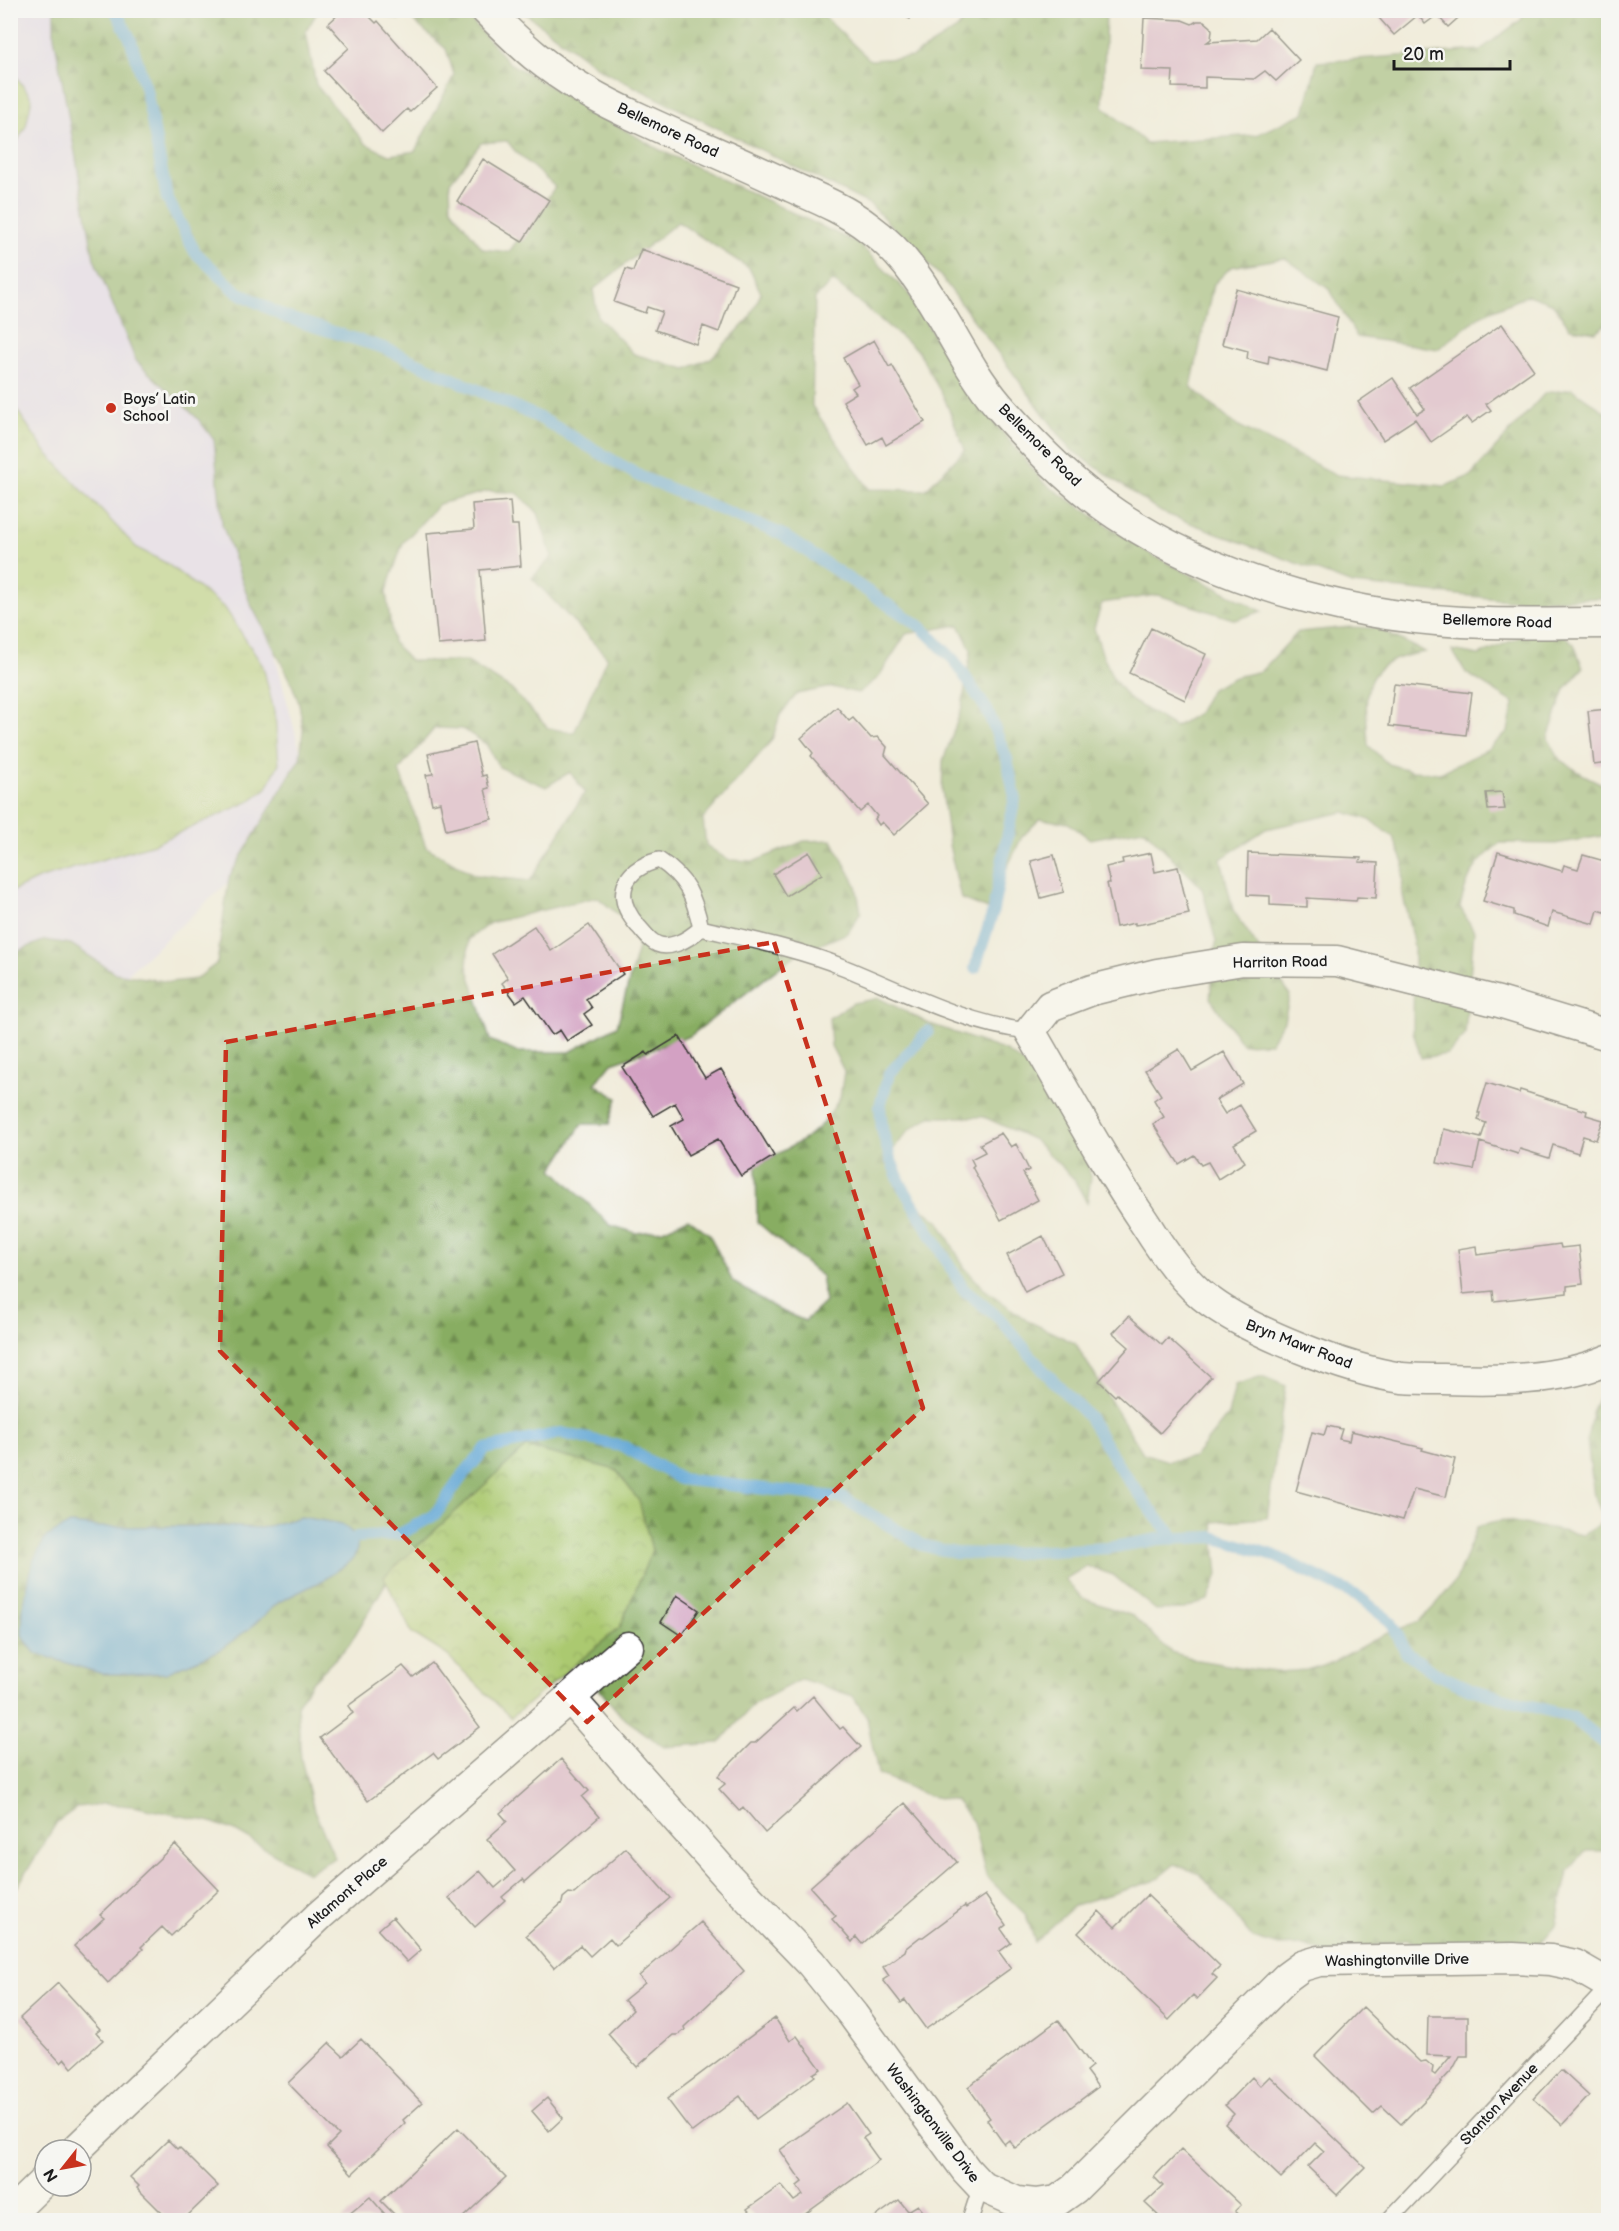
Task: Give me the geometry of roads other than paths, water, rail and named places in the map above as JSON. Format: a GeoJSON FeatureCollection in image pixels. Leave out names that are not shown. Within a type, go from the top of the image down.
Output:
{"type":"FeatureCollection","features":[{"type":"Feature","properties":{"kind":"street","name":"Bellemore Road"},"geometry":{"type":"LineString","coordinates":[[486,10],[536,57],[588,92],[636,117],[851,214],[888,241],[915,272],[970,365],[996,402],[1034,444],[1067,475],[1116,514],[1169,546],[1227,573],[1345,606],[1409,617],[1485,623],[1608,623]]}},
{"type":"Feature","properties":{"kind":"street","name":"Harriton Road"},"geometry":{"type":"LineString","coordinates":[[1030,1030],[1050,1006],[1092,990],[1157,974],[1243,960],[1337,961],[1499,1002],[1608,1035]]}},
{"type":"Feature","properties":{"kind":"street","name":"Bryn Mawr Road"},"geometry":{"type":"LineString","coordinates":[[1030,1030],[1128,1199],[1162,1250],[1202,1295],[1240,1322],[1312,1352],[1376,1373],[1404,1378],[1461,1380],[1531,1378],[1589,1368],[1608,1360]]}},
{"type":"Feature","properties":{"kind":"street","name":"Altamont Place"},"geometry":{"type":"LineString","coordinates":[[88,2138],[320,1915],[628,1647]]}},
{"type":"Feature","properties":{"kind":"street","name":"Washingtonville Drive"},"geometry":{"type":"LineString","coordinates":[[570,1698],[729,1878],[811,1963],[853,2015],[966,2169],[981,2186],[1041,2212],[1074,2189],[1287,1977],[1302,1966],[1319,1961],[1513,1958],[1551,1960],[1575,1965],[1608,1986]]}},
{"type":"Feature","properties":{"kind":"street"},"geometry":{"type":"LineString","coordinates":[[10,2214],[33,2192]]}},
{"type":"Feature","properties":{"kind":"lane"},"geometry":{"type":"LineString","coordinates":[[659,860],[675,871],[695,901],[701,928],[688,940],[669,946],[653,942],[627,913],[623,891],[630,876],[645,863],[659,860]]}},
{"type":"Feature","properties":{"kind":"lane"},"geometry":{"type":"LineString","coordinates":[[701,928],[764,943],[840,966],[922,1000],[1004,1029],[1030,1030]]}},
{"type":"Feature","properties":{"kind":"lane","name":"Stanton Avenue"},"geometry":{"type":"LineString","coordinates":[[1389,2220],[1608,1986]]}},
{"type":"Feature","properties":{"kind":"lane"},"geometry":{"type":"LineString","coordinates":[[970,2220],[981,2186]]}},
{"type":"Feature","properties":{"kind":"water"},"geometry":{"type":"Polygon","coordinates":[[[301,1517],[342,1524],[357,1537],[357,1549],[353,1559],[325,1579],[279,1602],[250,1628],[218,1651],[166,1673],[103,1674],[35,1653],[22,1635],[23,1607],[33,1561],[46,1537],[70,1524],[99,1527],[261,1528],[301,1517]]]}},
{"type":"Feature","properties":{"kind":"waterway"},"geometry":{"type":"LineString","coordinates":[[115,10],[130,38],[146,90],[167,198],[195,252],[236,291],[285,317],[384,348],[542,419],[641,477],[781,534],[920,626],[954,660],[987,710],[1007,759],[1015,797],[992,915],[975,968]]}},
{"type":"Feature","properties":{"kind":"waterway"},"geometry":{"type":"LineString","coordinates":[[928,1031],[889,1074],[880,1106],[882,1129],[890,1158],[901,1184],[964,1290],[999,1318],[1042,1369],[1088,1416],[1122,1471],[1175,1538]]}},
{"type":"Feature","properties":{"kind":"waterway"},"geometry":{"type":"LineString","coordinates":[[357,1537],[400,1534],[435,1515],[463,1475],[485,1449],[561,1433],[625,1447],[680,1479],[843,1498],[922,1545],[955,1553],[992,1554],[1108,1548],[1159,1539],[1213,1537],[1273,1555],[1359,1597],[1391,1622],[1406,1652],[1435,1673],[1470,1689],[1572,1717],[1608,1746]]}},
{"type":"Feature","properties":{"kind":"place","name":"Boys’ Latin School"},"geometry":{"type":"Point","coordinates":[111,408]}}]}
